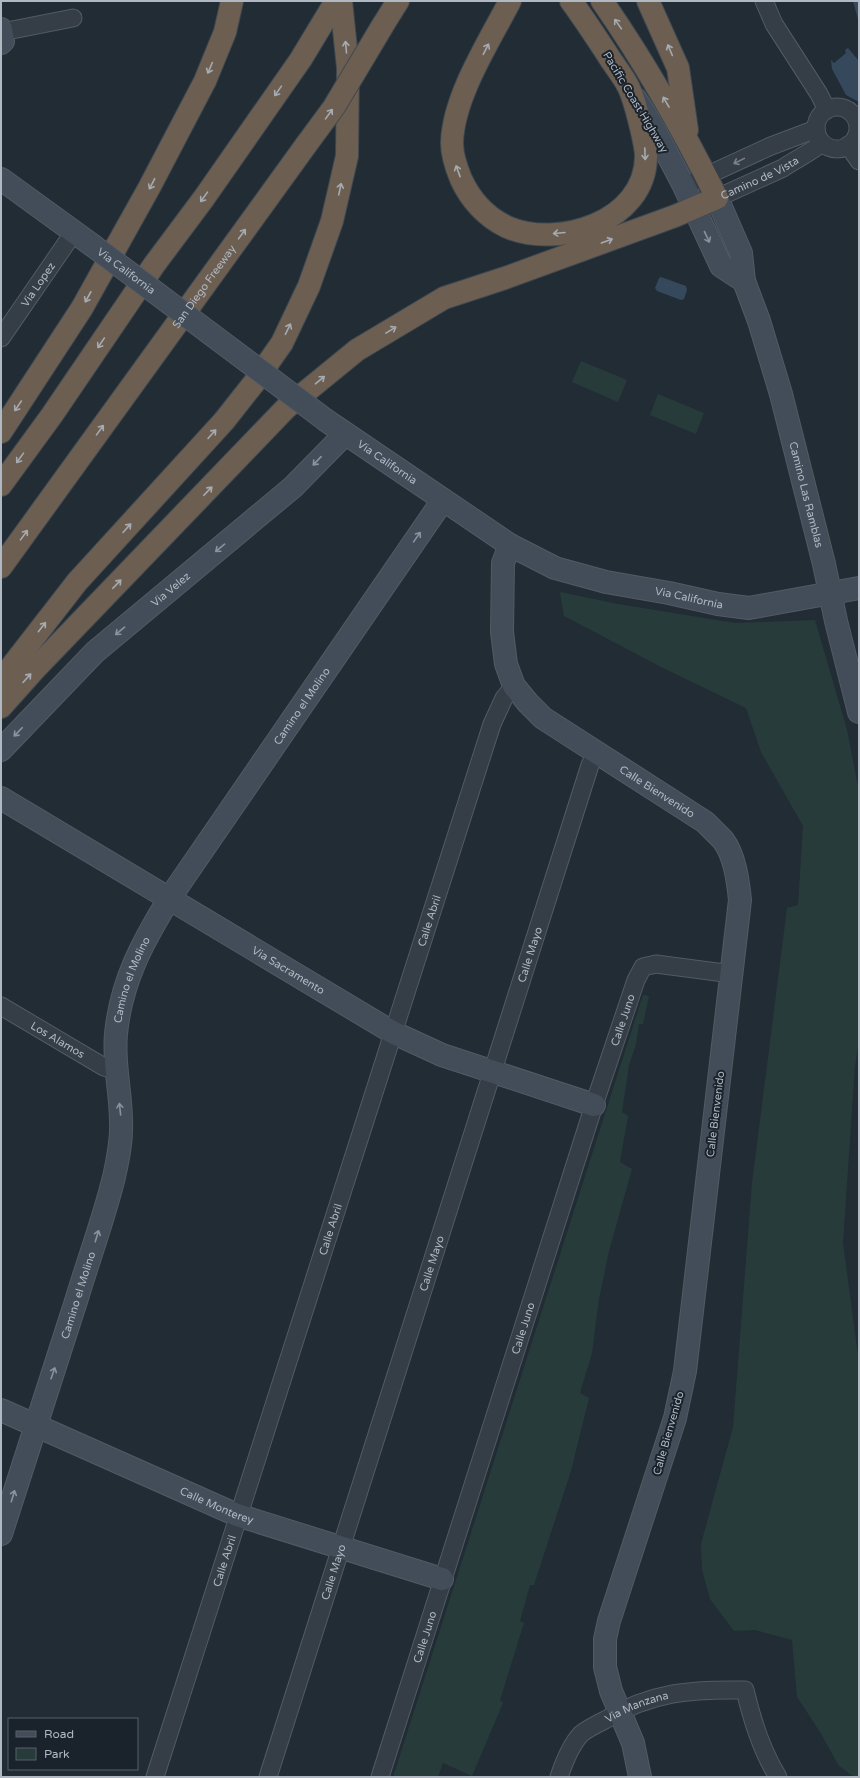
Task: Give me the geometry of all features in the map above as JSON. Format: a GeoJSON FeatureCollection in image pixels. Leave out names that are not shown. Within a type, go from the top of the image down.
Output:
{"type":"FeatureCollection","features":[{"type":"Feature","properties":{"kind":"highway"},"geometry":{"type":"LineString","coordinates":[[1,432],[82,308],[150,188],[205,81],[225,32],[232,1]]}},
{"type":"Feature","properties":{"kind":"highway"},"geometry":{"type":"LineString","coordinates":[[1,484],[52,415],[154,265],[204,198],[301,59],[336,1]]}},
{"type":"Feature","properties":{"kind":"highway"},"geometry":{"type":"LineString","coordinates":[[1,680],[77,582],[224,421],[254,383],[282,343],[309,286],[332,221],[347,156],[348,68],[341,1]]}},
{"type":"Feature","properties":{"kind":"highway","name":"San Diego Freeway"},"geometry":{"type":"LineString","coordinates":[[1,567],[334,107],[398,1]]}},
{"type":"Feature","properties":{"kind":"highway"},"geometry":{"type":"LineString","coordinates":[[510,1],[471,77],[459,106],[452,142],[452,156],[465,189],[477,205],[493,218],[522,232],[550,233],[574,231],[596,224],[618,212],[634,193],[644,172],[646,157],[645,144],[630,89]]}},
{"type":"Feature","properties":{"kind":"highway","name":"Pacific Coast Highway"},"geometry":{"type":"LineString","coordinates":[[571,1],[630,89]]}},
{"type":"Feature","properties":{"kind":"highway"},"geometry":{"type":"LineString","coordinates":[[602,1],[634,46],[689,143],[717,198]]}},
{"type":"Feature","properties":{"kind":"highway"},"geometry":{"type":"LineString","coordinates":[[648,1],[678,68],[689,143]]}},
{"type":"Feature","properties":{"kind":"highway","name":"Camino de Vista"},"geometry":{"type":"LineString","coordinates":[[1,706],[34,669],[286,408],[357,350],[444,298],[505,278],[694,208],[717,198]]}},
{"type":"Feature","properties":{"kind":"street"},"geometry":{"type":"LineString","coordinates":[[764,1],[774,24],[819,94],[827,110],[840,108],[847,110],[856,120],[856,134],[848,145],[835,149],[819,136]]}},
{"type":"Feature","properties":{"kind":"street"},"geometry":{"type":"LineString","coordinates":[[1,35],[73,18]]}},
{"type":"Feature","properties":{"kind":"street","name":"Pacific Coast Highway"},"geometry":{"type":"LineString","coordinates":[[630,89],[652,125],[694,208]]}},
{"type":"Feature","properties":{"kind":"street","name":"Camino de Vista"},"geometry":{"type":"LineString","coordinates":[[717,198],[783,168],[792,161],[810,152],[819,136],[819,118],[827,110]]}},
{"type":"Feature","properties":{"kind":"street","name":"Camino de Vista"},"geometry":{"type":"LineString","coordinates":[[684,186],[771,146],[800,136],[819,136]]}},
{"type":"Feature","properties":{"kind":"street"},"geometry":{"type":"LineString","coordinates":[[848,145],[859,161]]}},
{"type":"Feature","properties":{"kind":"street","name":"Via California"},"geometry":{"type":"LineString","coordinates":[[1,179],[345,434],[510,545],[555,568],[606,582],[718,604],[749,608],[859,588]]}},
{"type":"Feature","properties":{"kind":"street","name":"Camino Las Ramblas"},"geometry":{"type":"LineString","coordinates":[[717,198],[741,253],[744,281],[759,321],[781,394],[859,712]]}},
{"type":"Feature","properties":{"kind":"street"},"geometry":{"type":"LineString","coordinates":[[694,208],[721,266],[744,281]]}},
{"type":"Feature","properties":{"kind":"street","name":"Via Lopez"},"geometry":{"type":"LineString","coordinates":[[1,338],[74,232]]}},
{"type":"Feature","properties":{"kind":"street","name":"Via Velez"},"geometry":{"type":"LineString","coordinates":[[1,750],[94,652],[293,487],[345,434]]}},
{"type":"Feature","properties":{"kind":"street","name":"Camino el Molino"},"geometry":{"type":"LineString","coordinates":[[1,1534],[114,1178],[119,1148],[121,1121],[116,1070],[116,1035],[127,980],[134,961],[147,935],[169,899],[443,500]]}},
{"type":"Feature","properties":{"kind":"street","name":"Calle Bienvenido"},"geometry":{"type":"LineString","coordinates":[[510,545],[503,564],[502,632],[506,664],[514,686],[543,718],[597,751],[705,822],[724,842],[733,863],[738,881],[740,900],[732,974],[685,1371],[675,1418],[609,1621],[606,1639],[605,1667],[611,1691],[634,1743],[640,1777]]}},
{"type":"Feature","properties":{"kind":"street","name":"Calle Abril"},"geometry":{"type":"LineString","coordinates":[[155,1777],[237,1515],[492,724],[504,698],[514,686]]}},
{"type":"Feature","properties":{"kind":"street","name":"Calle Mayo"},"geometry":{"type":"LineString","coordinates":[[268,1777],[494,1072],[590,765],[597,751]]}},
{"type":"Feature","properties":{"kind":"street","name":"Via Sacramento"},"geometry":{"type":"LineString","coordinates":[[1,798],[392,1032],[442,1055],[594,1105]]}},
{"type":"Feature","properties":{"kind":"street","name":"Calle Juno"},"geometry":{"type":"LineString","coordinates":[[380,1777],[594,1105],[636,980],[643,967],[656,964],[732,974]]}},
{"type":"Feature","properties":{"kind":"street","name":"Los Alamos"},"geometry":{"type":"LineString","coordinates":[[1,1006],[104,1067],[116,1070]]}},
{"type":"Feature","properties":{"kind":"street","name":"Calle Monterey"},"geometry":{"type":"LineString","coordinates":[[1,1410],[237,1515],[442,1579]]}},
{"type":"Feature","properties":{"kind":"street","name":"Via Manzana"},"geometry":{"type":"LineString","coordinates":[[559,1777],[565,1758],[582,1734],[633,1704],[662,1695],[706,1689],[745,1690],[754,1726],[770,1764],[778,1777]]}},
{"type":"Feature","properties":{"kind":"green space"},"geometry":{"type":"Polygon","coordinates":[[[581,361],[627,380],[618,402],[572,382],[581,361]]]}},
{"type":"Feature","properties":{"kind":"green space"},"geometry":{"type":"Polygon","coordinates":[[[658,394],[704,413],[696,434],[650,415],[658,394]]]}},
{"type":"Feature","properties":{"kind":"green space"},"geometry":{"type":"Polygon","coordinates":[[[560,592],[618,604],[735,623],[815,620],[847,730],[859,791],[859,1041],[855,1066],[843,1243],[859,1363],[859,1777],[854,1777],[839,1766],[820,1732],[797,1697],[792,1640],[755,1630],[734,1631],[710,1599],[702,1570],[701,1544],[733,1427],[752,1183],[787,908],[798,905],[803,826],[761,752],[746,708],[663,668],[564,616],[560,592]]]}},
{"type":"Feature","properties":{"kind":"green space"},"geometry":{"type":"Polygon","coordinates":[[[643,995],[649,996],[643,1024],[639,1024],[636,1044],[629,1065],[622,1112],[628,1116],[620,1162],[632,1169],[609,1251],[599,1299],[592,1353],[580,1393],[589,1398],[571,1471],[534,1585],[530,1585],[520,1621],[524,1623],[500,1700],[503,1703],[472,1776],[443,1763],[438,1777],[393,1777],[643,995]]]}},
{"type":"Feature","properties":{"kind":"water"},"geometry":{"type":"Polygon","coordinates":[[[853,1],[859,1],[859,23],[853,1]]]}},
{"type":"Feature","properties":{"kind":"water"},"geometry":{"type":"Polygon","coordinates":[[[848,48],[859,61],[859,102],[846,95],[832,69],[831,60],[834,63],[846,53],[845,50],[848,48]]]}},
{"type":"Feature","properties":{"kind":"water"},"geometry":{"type":"Polygon","coordinates":[[[661,277],[686,286],[687,290],[684,299],[681,300],[657,291],[655,288],[659,278],[661,277]]]}}]}
